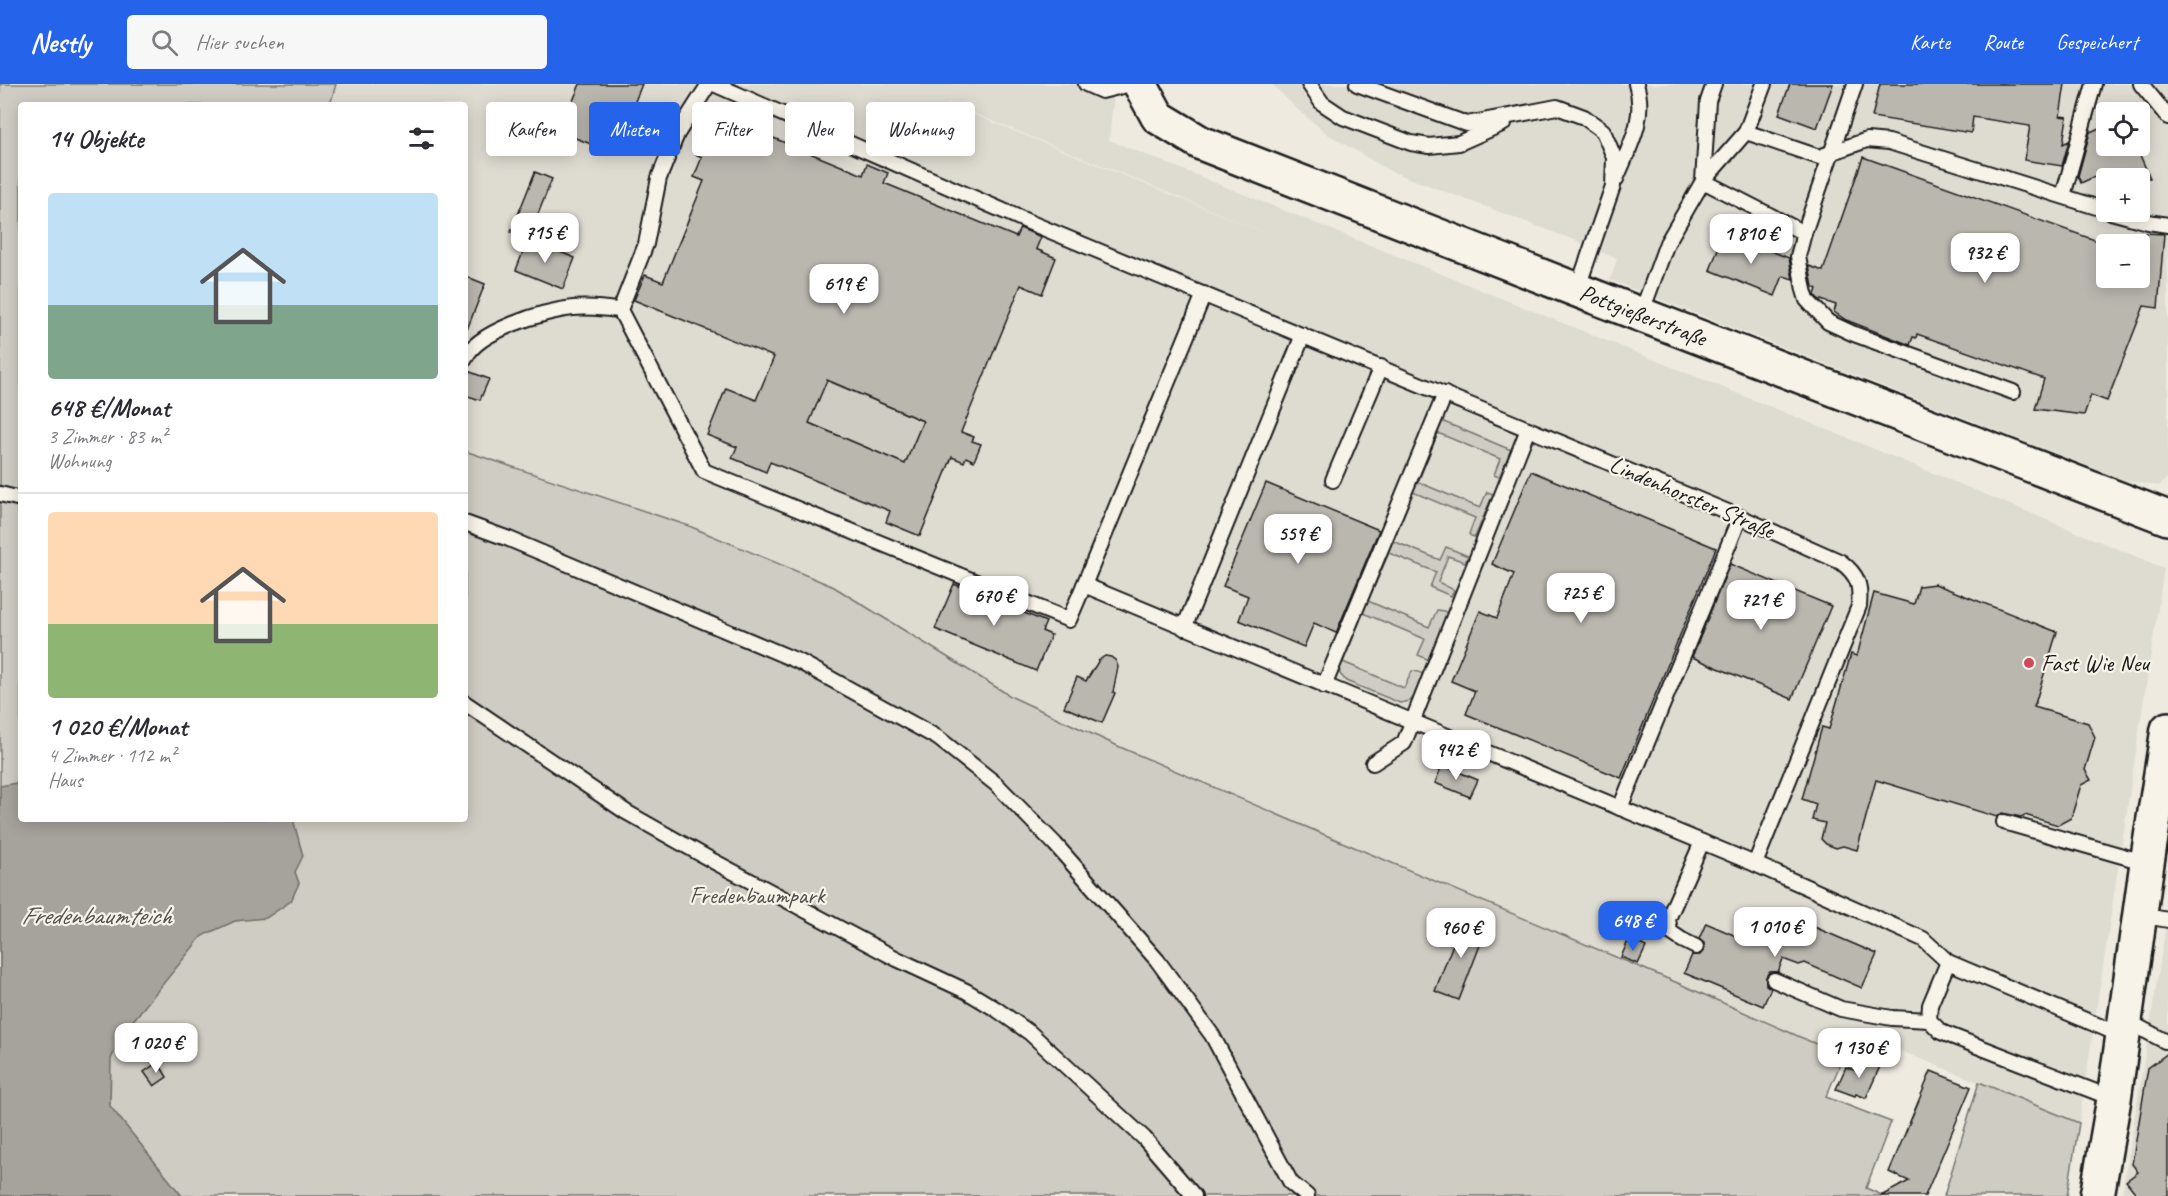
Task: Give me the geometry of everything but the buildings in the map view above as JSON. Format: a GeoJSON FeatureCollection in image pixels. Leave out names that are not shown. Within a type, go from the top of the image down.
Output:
{"type":"FeatureCollection","features":[{"type":"Feature","properties":{"kind":"street","name":"Pottgießerstraße"},"geometry":{"type":"LineString","coordinates":[[1140,84],[1158,117],[1201,143],[2168,518]]}},
{"type":"Feature","properties":{"kind":"street"},"geometry":{"type":"LineString","coordinates":[[2097,1196],[2124,1028],[2154,918],[2147,863],[2168,729]]}},
{"type":"Feature","properties":{"kind":"lane"},"geometry":{"type":"LineString","coordinates":[[709,84],[677,134],[659,178],[646,244],[620,310],[704,471],[1069,620],[1204,294]]}},
{"type":"Feature","properties":{"kind":"lane","name":"Lindenhorster Straße"},"geometry":{"type":"LineString","coordinates":[[714,84],[1031,223],[1740,517],[1841,562],[1853,571],[1860,589],[1859,606],[1755,864]]}},
{"type":"Feature","properties":{"kind":"lane"},"geometry":{"type":"LineString","coordinates":[[1086,84],[1102,91],[1131,84]]}},
{"type":"Feature","properties":{"kind":"lane"},"geometry":{"type":"LineString","coordinates":[[1309,84],[1322,103],[1343,117],[1411,143],[1429,146],[1459,143],[1528,113]]}},
{"type":"Feature","properties":{"kind":"lane"},"geometry":{"type":"LineString","coordinates":[[1357,84],[1467,124],[1557,107],[1584,117],[1603,131],[1614,157],[1613,186]]}},
{"type":"Feature","properties":{"kind":"lane"},"geometry":{"type":"LineString","coordinates":[[1577,290],[1613,186],[1639,121],[1640,98],[1636,84]]}},
{"type":"Feature","properties":{"kind":"lane"},"geometry":{"type":"LineString","coordinates":[[1703,181],[1708,101],[1714,84]]}},
{"type":"Feature","properties":{"kind":"lane"},"geometry":{"type":"LineString","coordinates":[[1641,314],[1667,243],[1703,181],[1746,132],[1764,84]]}},
{"type":"Feature","properties":{"kind":"lane"},"geometry":{"type":"LineString","coordinates":[[1856,84],[1798,256],[1803,290],[1807,300],[1828,322],[1854,334],[2013,392]]}},
{"type":"Feature","properties":{"kind":"lane"},"geometry":{"type":"LineString","coordinates":[[2063,196],[2094,84]]}},
{"type":"Feature","properties":{"kind":"lane"},"geometry":{"type":"LineString","coordinates":[[2141,84],[2168,117]]}},
{"type":"Feature","properties":{"kind":"lane"},"geometry":{"type":"LineString","coordinates":[[1746,132],[1819,157],[1867,140],[1889,142],[2096,207]]}},
{"type":"Feature","properties":{"kind":"lane"},"geometry":{"type":"LineString","coordinates":[[1703,181],[1804,233]]}},
{"type":"Feature","properties":{"kind":"lane"},"geometry":{"type":"LineString","coordinates":[[2148,222],[2168,225]]}},
{"type":"Feature","properties":{"kind":"lane"},"geometry":{"type":"LineString","coordinates":[[468,352],[488,336],[535,316],[574,308],[620,310]]}},
{"type":"Feature","properties":{"kind":"lane"},"geometry":{"type":"LineString","coordinates":[[1184,628],[1303,335]]}},
{"type":"Feature","properties":{"kind":"lane"},"geometry":{"type":"LineString","coordinates":[[1333,480],[1381,368]]}},
{"type":"Feature","properties":{"kind":"lane"},"geometry":{"type":"LineString","coordinates":[[1323,686],[1445,394]]}},
{"type":"Feature","properties":{"kind":"lane"},"geometry":{"type":"LineString","coordinates":[[1373,763],[1404,743],[1528,429]]}},
{"type":"Feature","properties":{"kind":"lane"},"geometry":{"type":"LineString","coordinates":[[0,494],[18,498]]}},
{"type":"Feature","properties":{"kind":"lane"},"geometry":{"type":"LineString","coordinates":[[1620,808],[1740,517]]}},
{"type":"Feature","properties":{"kind":"lane"},"geometry":{"type":"LineString","coordinates":[[468,524],[800,662],[938,738],[996,784],[1055,844],[1157,960],[1212,1035],[1291,1183],[1307,1196]]}},
{"type":"Feature","properties":{"kind":"lane"},"geometry":{"type":"LineString","coordinates":[[1084,585],[1755,864],[1923,939],[1948,962],[2124,1028],[2165,1041]]}},
{"type":"Feature","properties":{"kind":"lane"},"geometry":{"type":"LineString","coordinates":[[468,705],[626,812],[856,938],[926,974],[966,991],[996,1009],[1030,1033],[1144,1138],[1194,1196]]}},
{"type":"Feature","properties":{"kind":"lane"},"geometry":{"type":"LineString","coordinates":[[2004,822],[2147,863]]}},
{"type":"Feature","properties":{"kind":"lane"},"geometry":{"type":"LineString","coordinates":[[1696,947],[1670,932],[1668,919],[1702,842]]}},
{"type":"Feature","properties":{"kind":"lane"},"geometry":{"type":"LineString","coordinates":[[1929,1020],[1930,1005],[1948,962]]}},
{"type":"Feature","properties":{"kind":"lane"},"geometry":{"type":"LineString","coordinates":[[1774,980],[1841,1009],[1892,1018],[1929,1020],[1941,1032],[2114,1099]]}},
{"type":"Feature","properties":{"kind":"shaded area"},"geometry":{"type":"Polygon","coordinates":[[[336,84],[1115,84],[1109,140],[2164,568],[2079,1123],[1869,1038],[1834,1052],[1120,747],[1012,697],[834,587],[689,526],[468,453],[468,102],[331,102],[336,84]],[[866,102],[866,156],[975,156],[975,115],[1290,243],[975,114],[975,102],[866,102]]]}},
{"type":"Feature","properties":{"kind":"shaded area"},"geometry":{"type":"Polygon","coordinates":[[[1272,84],[2168,84],[2168,477],[2159,486],[2127,481],[1610,280],[1617,259],[1577,241],[1390,171],[1329,135],[1299,111],[1272,84]]]}},
{"type":"Feature","properties":{"kind":"shaded area"},"geometry":{"type":"Polygon","coordinates":[[[2168,913],[2168,1196],[2122,1196],[2168,913]]]}},
{"type":"Feature","properties":{"kind":"green space","name":"Fredenbaumpark"},"geometry":{"type":"Polygon","coordinates":[[[0,84],[336,84],[331,102],[18,102],[18,822],[468,822],[468,452],[689,526],[834,587],[1012,697],[1120,747],[1680,984],[1834,1052],[1839,1067],[1826,1097],[1891,1122],[1866,1188],[1884,1196],[0,1196],[0,84]]]}},
{"type":"Feature","properties":{"kind":"green space"},"geometry":{"type":"Polygon","coordinates":[[[802,370],[923,421],[905,464],[809,423],[802,370]]]}},
{"type":"Feature","properties":{"kind":"green space"},"geometry":{"type":"Polygon","coordinates":[[[1439,420],[1511,450],[1499,477],[1494,475],[1500,459],[1438,433],[1418,482],[1480,508],[1487,492],[1493,494],[1475,537],[1469,534],[1475,518],[1413,492],[1393,541],[1440,560],[1446,547],[1468,556],[1465,562],[1448,556],[1438,582],[1454,590],[1451,596],[1430,587],[1436,572],[1389,553],[1368,601],[1429,627],[1437,610],[1444,611],[1450,616],[1431,661],[1418,655],[1425,639],[1363,613],[1343,662],[1404,688],[1412,671],[1425,676],[1419,692],[1410,701],[1400,703],[1346,681],[1340,674],[1339,662],[1439,420]]]}},
{"type":"Feature","properties":{"kind":"green space"},"geometry":{"type":"Polygon","coordinates":[[[1979,1082],[2079,1123],[2067,1196],[1944,1196],[1979,1082]]]}},
{"type":"Feature","properties":{"kind":"water","name":"Fredenbaumteich"},"geometry":{"type":"Polygon","coordinates":[[[18,783],[18,822],[294,822],[303,856],[295,872],[299,883],[291,901],[266,918],[235,921],[202,936],[123,1033],[111,1059],[110,1106],[182,1196],[0,1196],[0,786],[18,783]]]}},
{"type":"Feature","properties":{"kind":"place","name":"Fast Wie Neu"},"geometry":{"type":"Point","coordinates":[2029,663]}}]}
